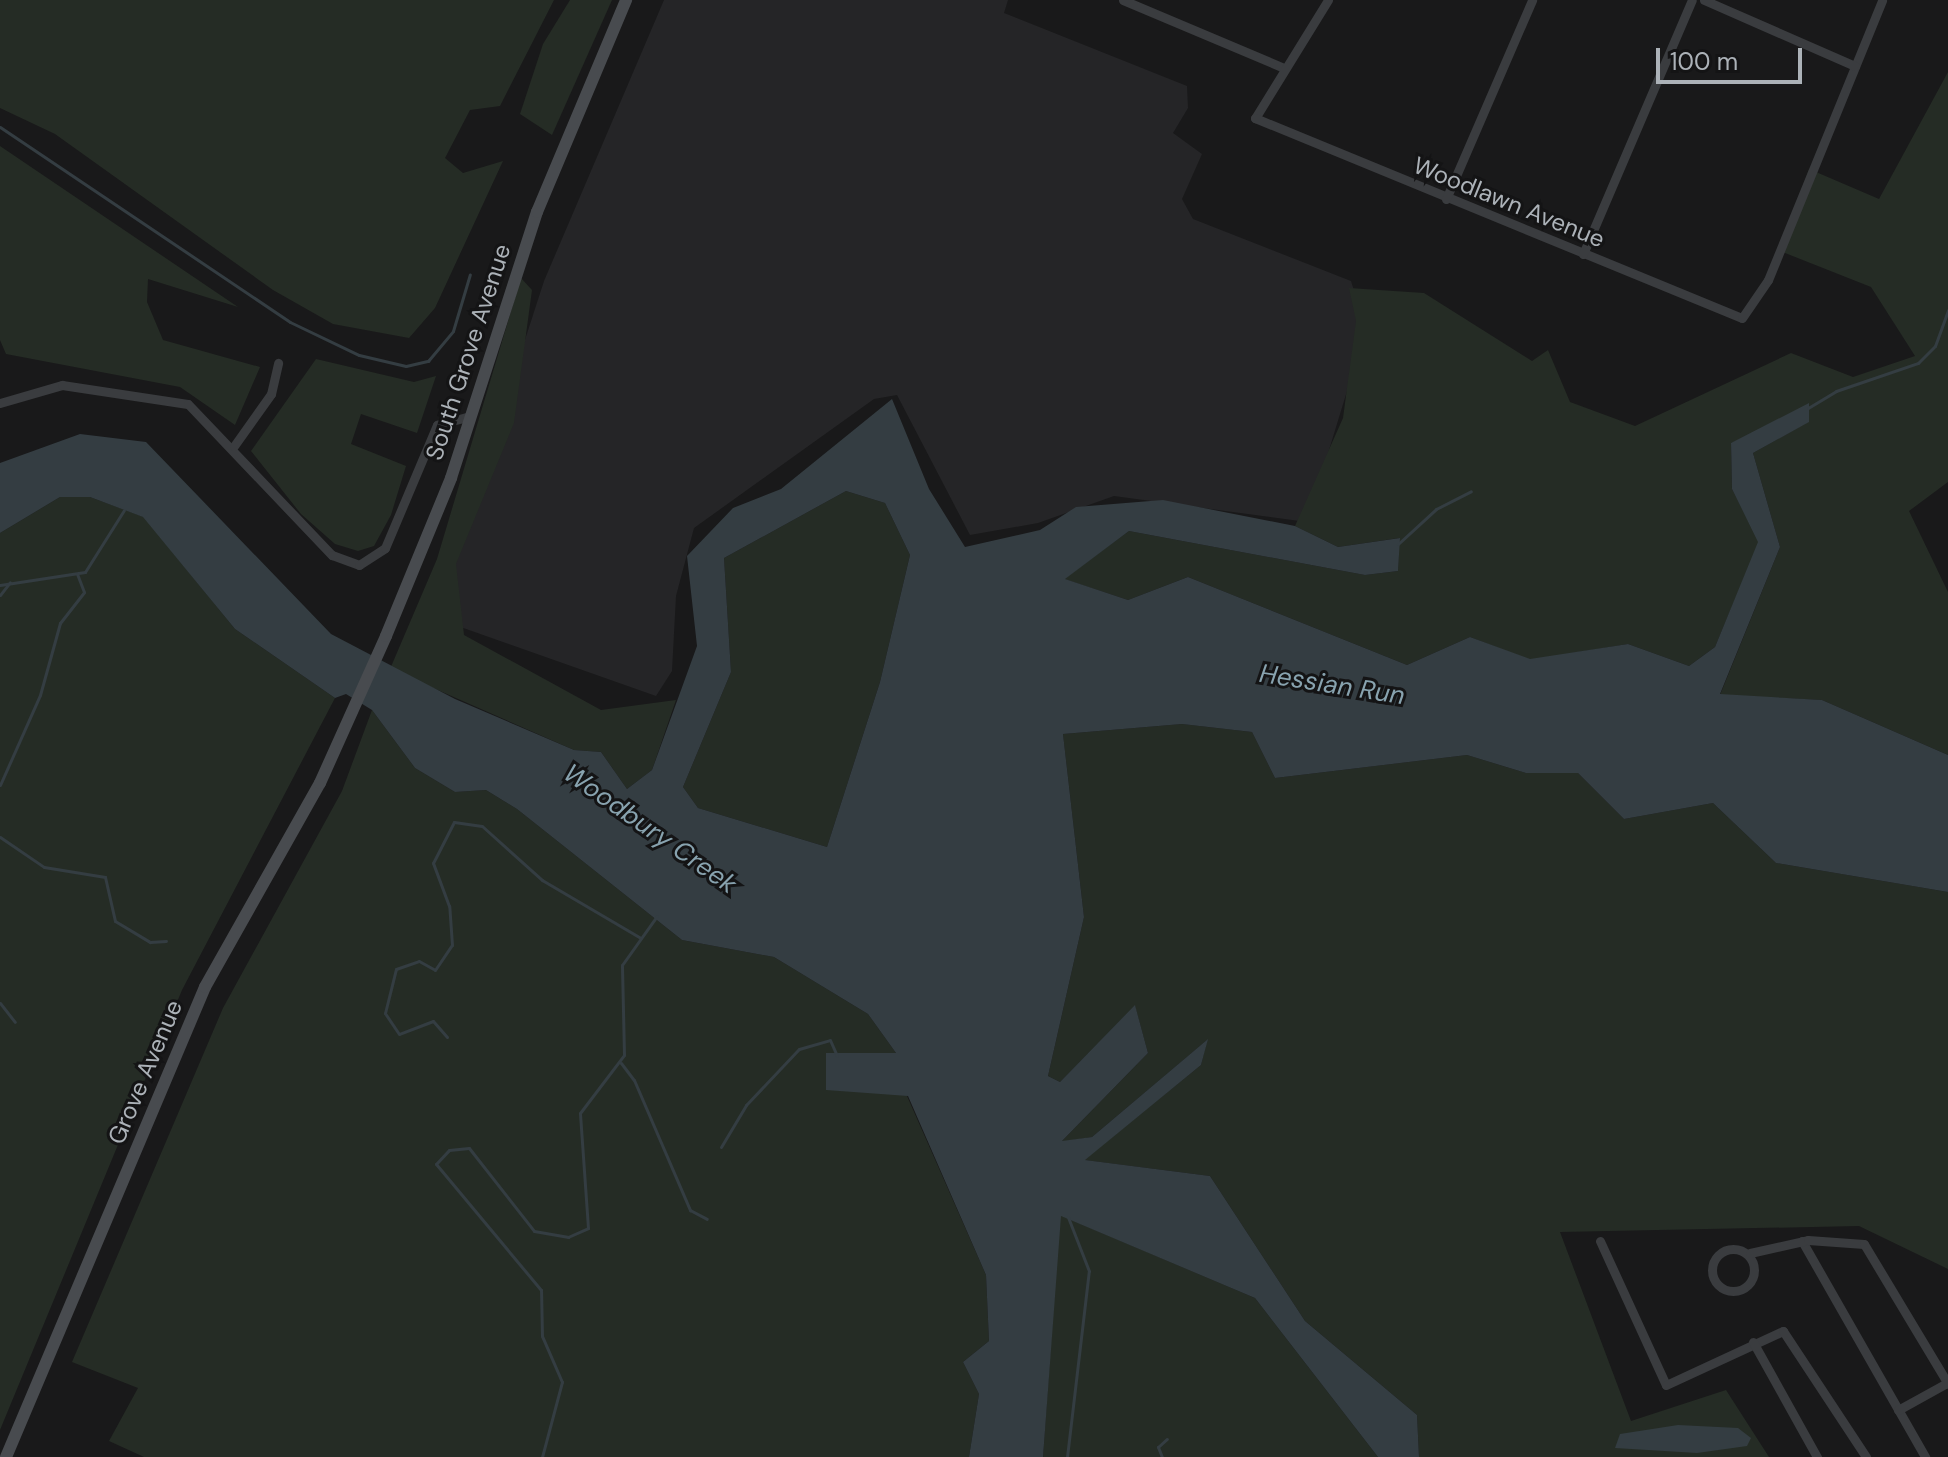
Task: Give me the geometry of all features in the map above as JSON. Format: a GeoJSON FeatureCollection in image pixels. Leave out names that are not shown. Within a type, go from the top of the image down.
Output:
{"type":"FeatureCollection","features":[{"type":"Feature","properties":{"kind":"main road","name":"South Grove Avenue"},"geometry":{"type":"LineString","coordinates":[[350,717],[386,636],[471,416],[537,212],[626,0]]}},
{"type":"Feature","properties":{"kind":"main road","name":"Grove Avenue"},"geometry":{"type":"LineString","coordinates":[[6,1457],[205,987],[350,717]]}},
{"type":"Feature","properties":{"kind":"street"},"geometry":{"type":"LineString","coordinates":[[1124,0],[1284,68],[1328,0]]}},
{"type":"Feature","properties":{"kind":"street"},"geometry":{"type":"LineString","coordinates":[[1446,199],[1532,0]]}},
{"type":"Feature","properties":{"kind":"street"},"geometry":{"type":"LineString","coordinates":[[1583,254],[1692,0]]}},
{"type":"Feature","properties":{"kind":"street"},"geometry":{"type":"LineString","coordinates":[[1704,0],[1855,66],[1882,0]]}},
{"type":"Feature","properties":{"kind":"street","name":"Woodlawn Avenue"},"geometry":{"type":"LineString","coordinates":[[1284,68],[1255,118],[1446,199],[1748,316],[1855,66]]}},
{"type":"Feature","properties":{"kind":"street"},"geometry":{"type":"LineString","coordinates":[[234,446],[271,394],[278,363]]}},
{"type":"Feature","properties":{"kind":"street"},"geometry":{"type":"LineString","coordinates":[[0,403],[62,385],[169,397],[199,410],[324,548],[359,565],[385,548],[437,425],[471,416]]}},
{"type":"Feature","properties":{"kind":"street"},"geometry":{"type":"LineString","coordinates":[[1600,1241],[1619,1273],[1666,1385],[1753,1342],[1783,1331],[1792,1337],[1866,1457]]}},
{"type":"Feature","properties":{"kind":"street"},"geometry":{"type":"LineString","coordinates":[[1802,1241],[1925,1457]]}},
{"type":"Feature","properties":{"kind":"street"},"geometry":{"type":"LineString","coordinates":[[1750,1253],[1748,1285],[1724,1290],[1716,1284],[1713,1260],[1739,1248],[1750,1253],[1802,1241],[1864,1244],[1948,1384],[1898,1410]]}},
{"type":"Feature","properties":{"kind":"street"},"geometry":{"type":"LineString","coordinates":[[1753,1342],[1817,1457]]}},
{"type":"Feature","properties":{"kind":"shaded area"},"geometry":{"type":"Polygon","coordinates":[[[0,0],[554,0],[500,106],[470,110],[445,158],[463,173],[503,161],[435,308],[409,338],[333,324],[273,290],[55,134],[0,108],[0,0]]]}},
{"type":"Feature","properties":{"kind":"shaded area"},"geometry":{"type":"Polygon","coordinates":[[[570,0],[612,0],[552,135],[520,114],[543,44],[570,0]]]}},
{"type":"Feature","properties":{"kind":"shaded area"},"geometry":{"type":"Polygon","coordinates":[[[664,0],[1008,0],[1004,13],[1187,86],[1188,108],[1173,133],[1202,154],[1182,199],[1193,219],[1351,281],[1366,329],[1307,522],[1114,496],[1038,523],[970,535],[897,395],[874,399],[694,528],[676,596],[672,671],[656,696],[435,618],[544,281],[664,0]]]}},
{"type":"Feature","properties":{"kind":"shaded area"},"geometry":{"type":"Polygon","coordinates":[[[1948,72],[1948,482],[1909,511],[1948,592],[1948,755],[1822,700],[1720,695],[1780,547],[1753,453],[1808,422],[1731,443],[1732,489],[1759,542],[1715,647],[1689,666],[1628,644],[1530,660],[1470,637],[1407,665],[1188,577],[1128,600],[1064,579],[1129,531],[1365,575],[1398,571],[1399,538],[1338,547],[1295,526],[1343,418],[1356,321],[1349,288],[1424,293],[1532,361],[1548,350],[1570,402],[1635,426],[1791,353],[1853,377],[1915,356],[1871,287],[1780,251],[1809,169],[1879,199],[1948,72]]]}},
{"type":"Feature","properties":{"kind":"shaded area"},"geometry":{"type":"Polygon","coordinates":[[[0,146],[238,307],[148,279],[147,302],[163,340],[260,367],[235,425],[180,387],[6,354],[0,340],[0,146]]]}},
{"type":"Feature","properties":{"kind":"shaded area"},"geometry":{"type":"Polygon","coordinates":[[[521,278],[532,290],[514,423],[456,564],[464,635],[601,710],[676,700],[652,770],[627,789],[601,752],[574,750],[390,669],[437,559],[521,278]]]}},
{"type":"Feature","properties":{"kind":"shaded area"},"geometry":{"type":"Polygon","coordinates":[[[316,359],[414,382],[436,376],[417,433],[361,414],[351,444],[406,466],[391,515],[374,546],[358,551],[335,544],[301,514],[251,451],[316,359]]]}},
{"type":"Feature","properties":{"kind":"shaded area"},"geometry":{"type":"Polygon","coordinates":[[[846,491],[885,503],[910,555],[880,682],[827,847],[698,808],[683,787],[731,672],[724,558],[846,491]]]}},
{"type":"Feature","properties":{"kind":"shaded area"},"geometry":{"type":"Polygon","coordinates":[[[60,497],[90,497],[144,517],[235,629],[335,698],[182,990],[0,1430],[0,533],[60,497]]]}},
{"type":"Feature","properties":{"kind":"shaded area"},"geometry":{"type":"Polygon","coordinates":[[[372,710],[415,768],[455,792],[486,790],[517,809],[682,940],[774,957],[868,1014],[896,1053],[907,1096],[986,1275],[989,1341],[963,1362],[979,1394],[969,1457],[144,1457],[109,1441],[138,1388],[72,1362],[223,1008],[342,791],[372,710]]]}},
{"type":"Feature","properties":{"kind":"shaded area"},"geometry":{"type":"Polygon","coordinates":[[[1182,724],[1252,732],[1275,778],[1467,755],[1526,773],[1578,773],[1624,819],[1713,803],[1776,863],[1948,892],[1948,1269],[1859,1226],[1560,1232],[1631,1421],[1726,1390],[1769,1457],[1419,1457],[1417,1415],[1305,1321],[1210,1176],[1084,1160],[1201,1065],[1207,1040],[1092,1137],[1061,1142],[1148,1053],[1135,1006],[1060,1082],[1048,1076],[1084,917],[1063,734],[1182,724]]]}},
{"type":"Feature","properties":{"kind":"shaded area"},"geometry":{"type":"Polygon","coordinates":[[[1060,1215],[1255,1298],[1378,1457],[1043,1457],[1060,1215]]]}},
{"type":"Feature","properties":{"kind":"water"},"geometry":{"type":"Polygon","coordinates":[[[892,399],[929,489],[965,547],[1040,530],[1076,507],[1163,500],[1295,526],[1338,547],[1400,538],[1398,571],[1365,575],[1129,531],[1065,579],[1128,600],[1188,577],[1407,665],[1470,637],[1530,659],[1628,644],[1689,666],[1715,647],[1758,542],[1732,489],[1731,443],[1809,403],[1809,422],[1753,453],[1780,547],[1720,694],[1822,700],[1948,755],[1948,892],[1776,863],[1713,803],[1624,819],[1578,773],[1526,773],[1467,755],[1275,778],[1252,732],[1182,724],[1063,734],[1084,917],[1048,1076],[1060,1082],[1135,1005],[1148,1053],[1062,1141],[1092,1137],[1208,1039],[1201,1065],[1085,1160],[1210,1176],[1305,1321],[1417,1415],[1419,1457],[1378,1457],[1255,1298],[1061,1216],[1043,1457],[969,1457],[979,1394],[963,1362],[989,1341],[986,1275],[908,1096],[826,1090],[826,1053],[896,1053],[868,1014],[774,957],[682,940],[517,809],[486,790],[455,792],[415,768],[372,710],[346,694],[335,698],[235,629],[143,517],[90,497],[60,497],[0,533],[0,463],[80,434],[146,442],[331,634],[455,699],[574,750],[601,752],[627,789],[652,770],[697,646],[687,556],[733,508],[781,489],[892,399]],[[846,491],[724,558],[731,672],[683,787],[698,808],[827,847],[880,682],[910,555],[885,503],[846,491]]]}},
{"type":"Feature","properties":{"kind":"water"},"geometry":{"type":"Polygon","coordinates":[[[1678,1425],[1738,1428],[1751,1438],[1747,1446],[1697,1453],[1615,1448],[1620,1434],[1678,1425]]]}},
{"type":"Feature","properties":{"kind":"waterway"},"geometry":{"type":"LineString","coordinates":[[0,127],[290,322],[359,355],[406,366],[428,361],[453,331],[470,274]]}},
{"type":"Feature","properties":{"kind":"waterway"},"geometry":{"type":"LineString","coordinates":[[1808,408],[1836,391],[1918,363],[1935,346],[1948,310]]}},
{"type":"Feature","properties":{"kind":"waterway"},"geometry":{"type":"LineString","coordinates":[[1398,544],[1436,509],[1471,491]]}},
{"type":"Feature","properties":{"kind":"waterway"},"geometry":{"type":"LineString","coordinates":[[0,585],[85,572],[124,510]]}},
{"type":"Feature","properties":{"kind":"waterway"},"geometry":{"type":"LineString","coordinates":[[0,785],[40,695],[60,623],[84,592],[77,574]]}},
{"type":"Feature","properties":{"kind":"waterway"},"geometry":{"type":"LineString","coordinates":[[0,595],[10,582]]}},
{"type":"Feature","properties":{"kind":"waterway"},"geometry":{"type":"LineString","coordinates":[[447,1037],[433,1021],[399,1034],[385,1013],[396,969],[419,961],[435,970],[452,945],[449,906],[433,863],[454,822],[482,826],[542,880],[639,937]]}},
{"type":"Feature","properties":{"kind":"waterway"},"geometry":{"type":"LineString","coordinates":[[0,837],[44,867],[105,877],[115,921],[150,942],[166,941]]}},
{"type":"Feature","properties":{"kind":"waterway"},"geometry":{"type":"LineString","coordinates":[[542,1457],[562,1382],[542,1336],[541,1290],[436,1164],[449,1150],[469,1148],[534,1231],[568,1237],[588,1228],[580,1113],[624,1055],[622,965],[657,916]]}},
{"type":"Feature","properties":{"kind":"waterway"},"geometry":{"type":"LineString","coordinates":[[0,1003],[15,1022]]}},
{"type":"Feature","properties":{"kind":"waterway"},"geometry":{"type":"LineString","coordinates":[[721,1147],[746,1105],[799,1049],[830,1040],[837,1056]]}},
{"type":"Feature","properties":{"kind":"waterway"},"geometry":{"type":"LineString","coordinates":[[621,1063],[634,1080],[690,1210],[707,1219]]}},
{"type":"Feature","properties":{"kind":"waterway"},"geometry":{"type":"LineString","coordinates":[[1067,1457],[1089,1271],[1068,1217]]}},
{"type":"Feature","properties":{"kind":"waterway"},"geometry":{"type":"LineString","coordinates":[[1162,1457],[1158,1447],[1167,1439]]}},
{"type":"Feature","properties":{"kind":"water label","name":"Hessian Run"},"geometry":{"type":"Point","coordinates":[1332,685]}},
{"type":"Feature","properties":{"kind":"water label","name":"Woodbury Creek"},"geometry":{"type":"Point","coordinates":[650,829]}}]}
